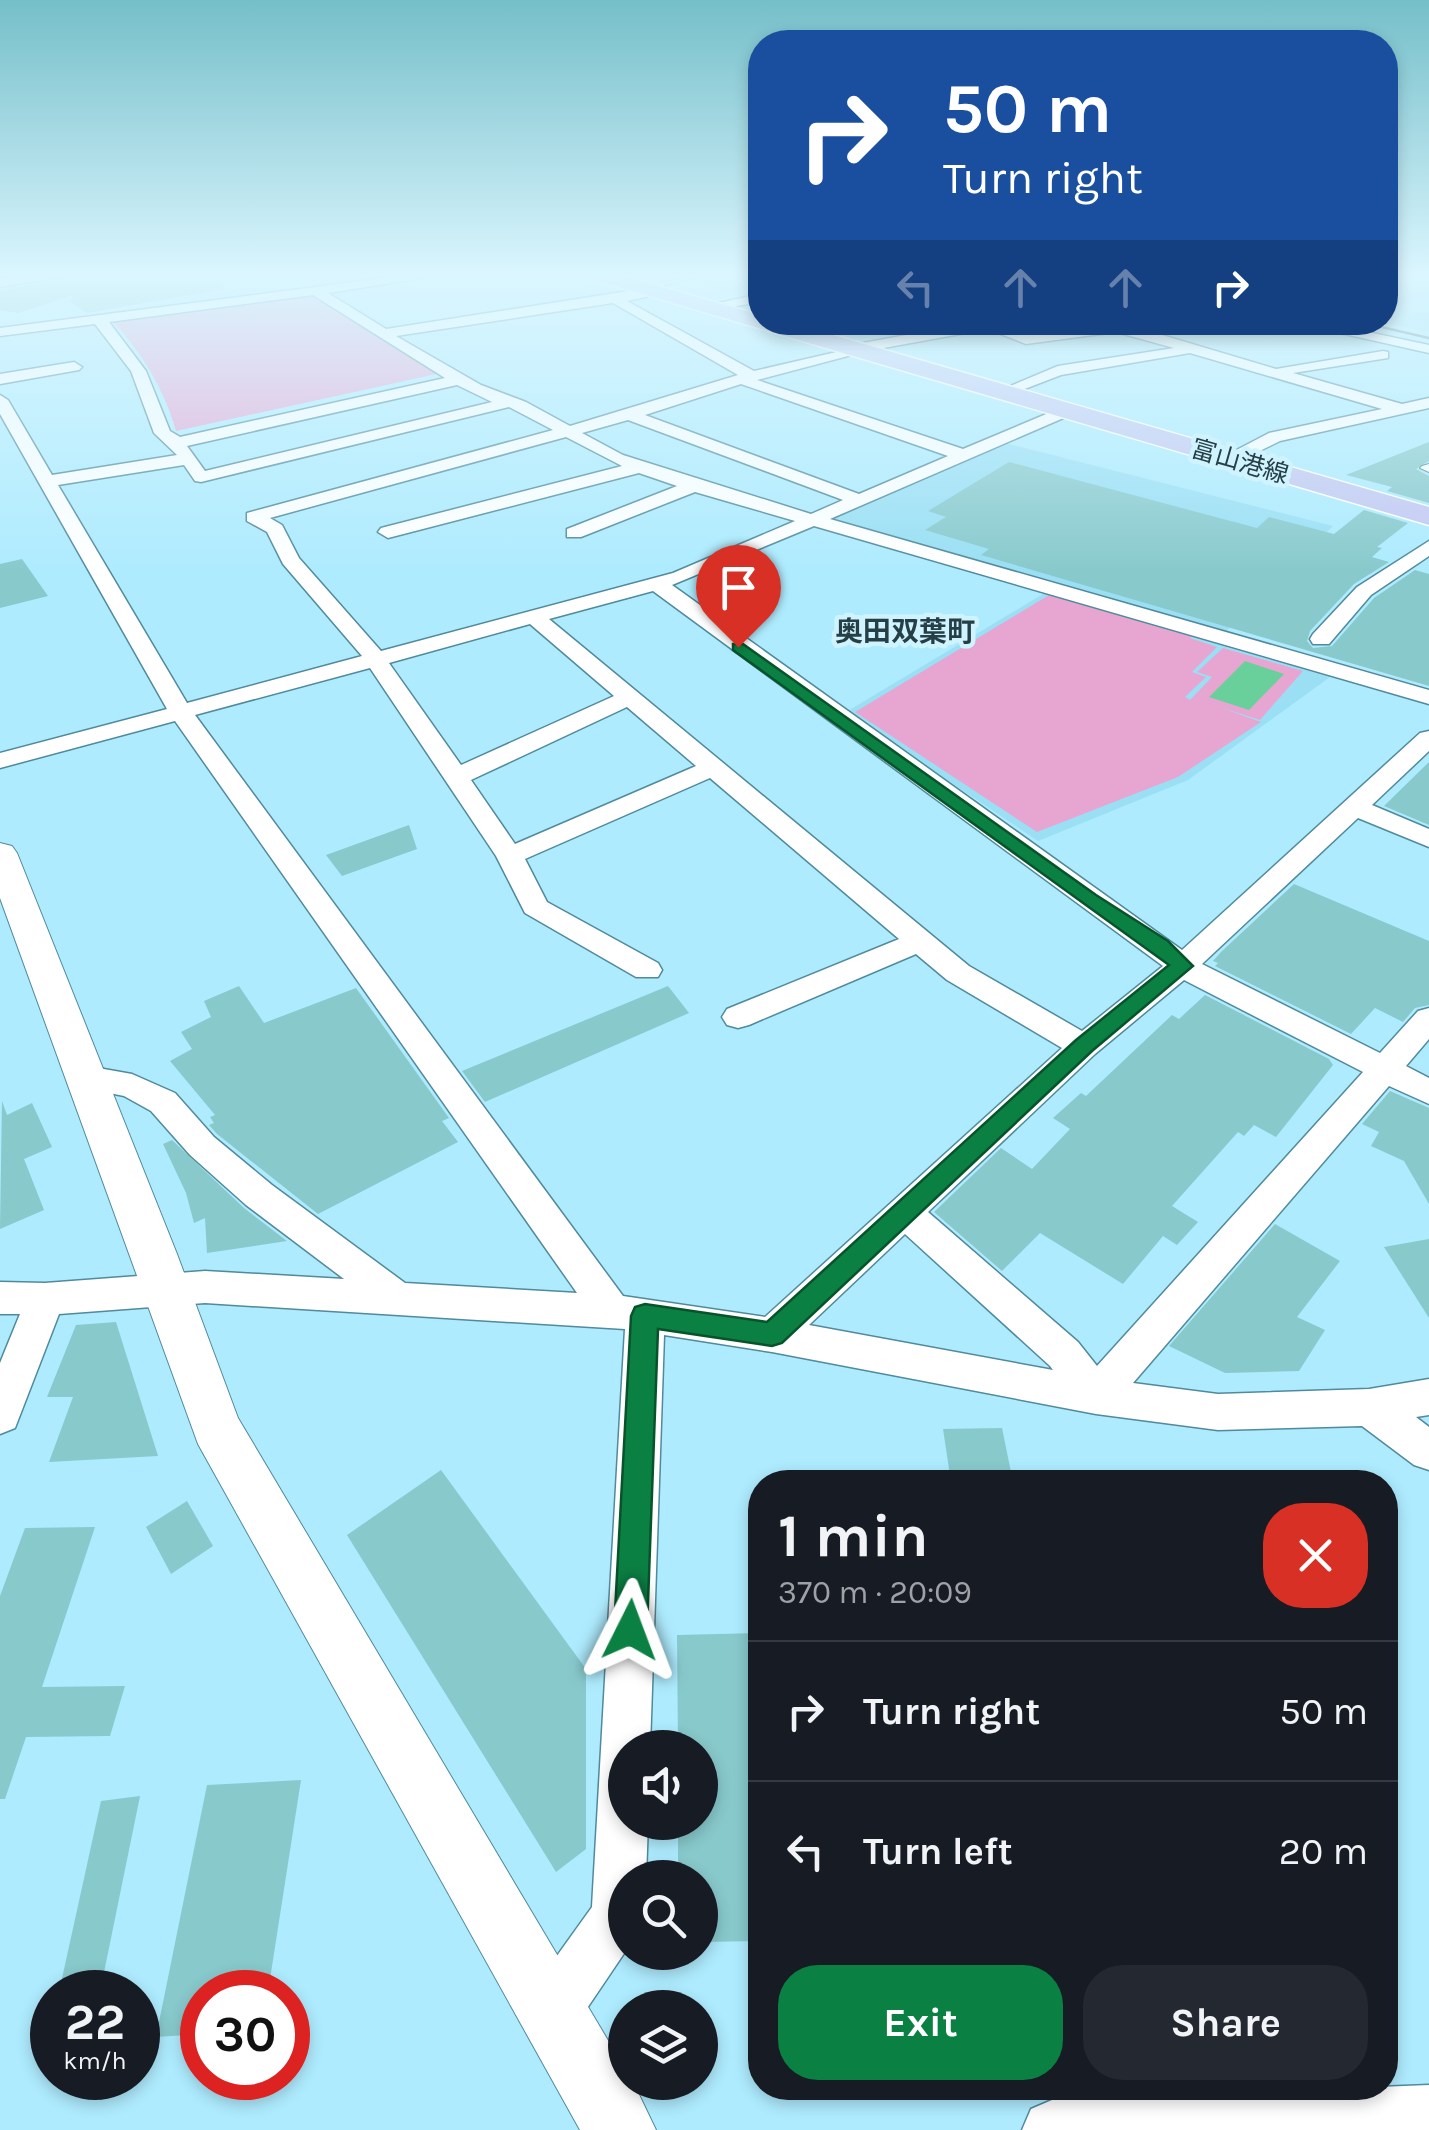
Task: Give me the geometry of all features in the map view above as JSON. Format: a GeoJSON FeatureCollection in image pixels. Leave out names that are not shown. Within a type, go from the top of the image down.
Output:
{"type":"FeatureCollection","features":[{"type":"Feature","properties":{"kind":"main road","name":"富山港線"},"geometry":{"type":"LineString","coordinates":[[942,374],[1429,516]]}},
{"type":"Feature","properties":{"kind":"street"},"geometry":{"type":"LineString","coordinates":[[0,379],[28,374]]}},
{"type":"Feature","properties":{"kind":"street"},"geometry":{"type":"LineString","coordinates":[[140,374],[158,403],[162,432],[183,451],[202,477],[506,403]]}},
{"type":"Feature","properties":{"kind":"street"},"geometry":{"type":"LineString","coordinates":[[453,374],[640,467],[694,486],[1429,696]]}},
{"type":"Feature","properties":{"kind":"street"},"geometry":{"type":"LineString","coordinates":[[740,374],[963,455]]}},
{"type":"Feature","properties":{"kind":"street"},"geometry":{"type":"LineString","coordinates":[[648,970],[535,907],[510,856],[375,658],[290,560],[275,529],[254,517],[629,415],[760,374]]}},
{"type":"Feature","properties":{"kind":"street"},"geometry":{"type":"LineString","coordinates":[[1004,392],[1052,374]]}},
{"type":"Feature","properties":{"kind":"street"},"geometry":{"type":"LineString","coordinates":[[1278,374],[1400,409]]}},
{"type":"Feature","properties":{"kind":"street"},"geometry":{"type":"LineString","coordinates":[[48,482],[461,379]]}},
{"type":"Feature","properties":{"kind":"street"},"geometry":{"type":"LineString","coordinates":[[0,400],[180,711],[628,1313],[625,1730]]}},
{"type":"Feature","properties":{"kind":"street"},"geometry":{"type":"LineString","coordinates":[[1233,459],[1274,437],[1429,403]]}},
{"type":"Feature","properties":{"kind":"street"},"geometry":{"type":"LineString","coordinates":[[0,761],[656,584],[1069,410]]}},
{"type":"Feature","properties":{"kind":"street"},"geometry":{"type":"LineString","coordinates":[[629,415],[856,500]]}},
{"type":"Feature","properties":{"kind":"street"},"geometry":{"type":"LineString","coordinates":[[286,456],[339,494]]}},
{"type":"Feature","properties":{"kind":"street"},"geometry":{"type":"LineString","coordinates":[[388,532],[640,467]]}},
{"type":"Feature","properties":{"kind":"street"},"geometry":{"type":"LineString","coordinates":[[574,533],[694,486]]}},
{"type":"Feature","properties":{"kind":"street"},"geometry":{"type":"LineString","coordinates":[[1321,639],[1364,591],[1429,547]]}},
{"type":"Feature","properties":{"kind":"street"},"geometry":{"type":"LineString","coordinates":[[656,584],[765,668],[1089,900],[1160,946],[1182,966],[1429,1092]]}},
{"type":"Feature","properties":{"kind":"street"},"geometry":{"type":"LineString","coordinates":[[534,616],[958,973],[1084,1046]]}},
{"type":"Feature","properties":{"kind":"street"},"geometry":{"type":"LineString","coordinates":[[456,777],[633,696]]}},
{"type":"Feature","properties":{"kind":"street"},"geometry":{"type":"LineString","coordinates":[[772,1334],[1084,1046],[1182,966],[1429,738]]}},
{"type":"Feature","properties":{"kind":"street"},"geometry":{"type":"LineString","coordinates":[[510,856],[715,768]]}},
{"type":"Feature","properties":{"kind":"street"},"geometry":{"type":"LineString","coordinates":[[1354,807],[1429,839]]}},
{"type":"Feature","properties":{"kind":"street"},"geometry":{"type":"LineString","coordinates":[[0,853],[216,1428],[620,2130]]}},
{"type":"Feature","properties":{"kind":"street"},"geometry":{"type":"LineString","coordinates":[[738,1017],[920,941]]}},
{"type":"Feature","properties":{"kind":"street"},"geometry":{"type":"LineString","coordinates":[[1096,1396],[1429,1019]]}},
{"type":"Feature","properties":{"kind":"street"},"geometry":{"type":"LineString","coordinates":[[87,1078],[132,1086],[163,1102],[202,1146],[259,1195],[397,1298]]}},
{"type":"Feature","properties":{"kind":"street"},"geometry":{"type":"LineString","coordinates":[[904,1212],[1064,1354],[1096,1396]]}},
{"type":"Feature","properties":{"kind":"street"},"geometry":{"type":"LineString","coordinates":[[0,1298],[44,1299],[165,1288],[628,1313],[772,1334],[1096,1396],[1218,1412],[1369,1408],[1429,1397]]}},
{"type":"Feature","properties":{"kind":"street"},"geometry":{"type":"LineString","coordinates":[[0,1415],[44,1299]]}},
{"type":"Feature","properties":{"kind":"street"},"geometry":{"type":"LineString","coordinates":[[1369,1408],[1429,1451]]}},
{"type":"Feature","properties":{"kind":"street"},"geometry":{"type":"LineString","coordinates":[[552,2012],[618,1916],[621,1840]]}},
{"type":"Feature","properties":{"kind":"street"},"geometry":{"type":"LineString","coordinates":[[1052,2130],[1429,2114]]}},
{"type":"Feature","properties":{"kind":"shaded area"},"geometry":{"type":"Polygon","coordinates":[[[152,374],[435,374],[176,431],[152,374]]]}},
{"type":"Feature","properties":{"kind":"shaded area"},"geometry":{"type":"Polygon","coordinates":[[[1005,443],[1333,526],[1215,642],[1330,677],[1188,780],[1038,841],[846,712],[1053,588],[825,519],[1005,443]]]}},
{"type":"Feature","properties":{"kind":"shaded area"},"geometry":{"type":"Polygon","coordinates":[[[1049,595],[1193,635],[1190,638],[1217,647],[1192,672],[1206,677],[1185,697],[1190,700],[1212,677],[1197,672],[1223,648],[1303,671],[1260,720],[1219,707],[1261,722],[1178,777],[1037,832],[855,712],[1049,595]]]}},
{"type":"Feature","properties":{"kind":"shaded area"},"geometry":{"type":"Polygon","coordinates":[[[1245,661],[1284,674],[1249,710],[1209,697],[1245,661]]]}},
{"type":"Feature","properties":{"kind":"building"},"geometry":{"type":"Polygon","coordinates":[[[1429,442],[1429,461],[1416,469],[1429,476],[1429,503],[1387,491],[1392,487],[1346,475],[1429,442]]]}},
{"type":"Feature","properties":{"kind":"building"},"geometry":{"type":"Polygon","coordinates":[[[1009,462],[1257,528],[1269,517],[1334,534],[1364,510],[1408,523],[1377,547],[1382,548],[1372,557],[1389,562],[1354,584],[1310,631],[1307,641],[1313,648],[1332,646],[1374,598],[1415,570],[1429,574],[1429,686],[981,555],[989,549],[925,530],[946,517],[928,511],[1009,462]]]}},
{"type":"Feature","properties":{"kind":"building"},"geometry":{"type":"Polygon","coordinates":[[[22,559],[48,596],[0,608],[0,564],[22,559]]]}},
{"type":"Feature","properties":{"kind":"building"},"geometry":{"type":"Polygon","coordinates":[[[1429,762],[1429,825],[1384,806],[1429,762]]]}},
{"type":"Feature","properties":{"kind":"building"},"geometry":{"type":"Polygon","coordinates":[[[409,825],[417,849],[342,876],[326,855],[409,825]]]}},
{"type":"Feature","properties":{"kind":"building"},"geometry":{"type":"Polygon","coordinates":[[[1294,884],[1429,941],[1429,1005],[1415,1008],[1403,1022],[1375,1008],[1351,1034],[1215,966],[1218,963],[1213,961],[1221,952],[1294,884]]]}},
{"type":"Feature","properties":{"kind":"building"},"geometry":{"type":"Polygon","coordinates":[[[239,986],[264,1023],[356,988],[449,1118],[442,1121],[458,1142],[318,1214],[217,1134],[209,1125],[214,1123],[210,1117],[215,1115],[170,1061],[192,1049],[181,1032],[211,1017],[204,1001],[239,986]]]}},
{"type":"Feature","properties":{"kind":"building"},"geometry":{"type":"Polygon","coordinates":[[[668,986],[689,1013],[485,1102],[462,1071],[668,986]]]}},
{"type":"Feature","properties":{"kind":"building"},"geometry":{"type":"Polygon","coordinates":[[[1205,995],[1329,1059],[1333,1065],[1276,1137],[1254,1125],[1244,1136],[1238,1132],[1172,1206],[1198,1222],[1177,1245],[1163,1236],[1123,1284],[1040,1233],[1002,1271],[934,1212],[1001,1148],[1032,1169],[1070,1129],[1053,1118],[1081,1093],[1086,1096],[1172,1015],[1179,1019],[1205,995]]]}},
{"type":"Feature","properties":{"kind":"building"},"geometry":{"type":"Polygon","coordinates":[[[1390,1091],[1429,1108],[1429,1204],[1404,1161],[1371,1146],[1379,1132],[1362,1124],[1390,1091]]]}},
{"type":"Feature","properties":{"kind":"building"},"geometry":{"type":"Polygon","coordinates":[[[2,1101],[7,1115],[32,1103],[52,1147],[24,1159],[44,1210],[0,1229],[2,1101]]]}},
{"type":"Feature","properties":{"kind":"building"},"geometry":{"type":"Polygon","coordinates":[[[172,1140],[244,1208],[287,1241],[207,1253],[205,1218],[194,1223],[186,1193],[163,1144],[172,1140]]]}},
{"type":"Feature","properties":{"kind":"building"},"geometry":{"type":"Polygon","coordinates":[[[1275,1224],[1340,1261],[1297,1317],[1325,1330],[1299,1371],[1225,1373],[1169,1346],[1275,1224]]]}},
{"type":"Feature","properties":{"kind":"building"},"geometry":{"type":"Polygon","coordinates":[[[1429,1239],[1429,1318],[1384,1247],[1429,1239]]]}},
{"type":"Feature","properties":{"kind":"building"},"geometry":{"type":"Polygon","coordinates":[[[116,1322],[158,1456],[49,1462],[73,1397],[47,1397],[76,1325],[116,1322]]]}},
{"type":"Feature","properties":{"kind":"building"},"geometry":{"type":"Polygon","coordinates":[[[1002,1428],[1011,1470],[949,1470],[943,1429],[1002,1428]]]}},
{"type":"Feature","properties":{"kind":"building"},"geometry":{"type":"Polygon","coordinates":[[[441,1470],[586,1669],[586,1849],[556,1872],[347,1535],[441,1470]]]}},
{"type":"Feature","properties":{"kind":"building"},"geometry":{"type":"Polygon","coordinates":[[[187,1501],[213,1546],[171,1574],[146,1527],[187,1501]]]}},
{"type":"Feature","properties":{"kind":"building"},"geometry":{"type":"Polygon","coordinates":[[[95,1527],[42,1687],[125,1686],[110,1736],[26,1737],[5,1799],[0,1799],[0,1596],[25,1528],[95,1527]]]}},
{"type":"Feature","properties":{"kind":"building"},"geometry":{"type":"Polygon","coordinates":[[[748,1633],[748,1941],[718,1942],[718,1860],[678,1860],[678,1840],[718,1840],[718,1730],[678,1730],[677,1635],[748,1633]]]}},
{"type":"Feature","properties":{"kind":"building"},"geometry":{"type":"Polygon","coordinates":[[[301,1780],[271,1970],[180,1970],[180,2035],[160,2037],[160,2017],[207,1785],[301,1780]]]}},
{"type":"Feature","properties":{"kind":"building"},"geometry":{"type":"Polygon","coordinates":[[[140,1796],[104,1970],[64,1970],[101,1801],[140,1796]]]}},
{"type":"Feature","properties":{"kind":"district","name":"奥田双葉町"},"geometry":{"type":"Point","coordinates":[905,631]}},
{"type":"Feature","properties":{"kind":"route"},"geometry":{"type":"LineString","coordinates":[[630,1630],[645,1316],[772,1334],[1084,1046],[1182,966],[1160,946],[1089,900],[738,647]]}}]}
